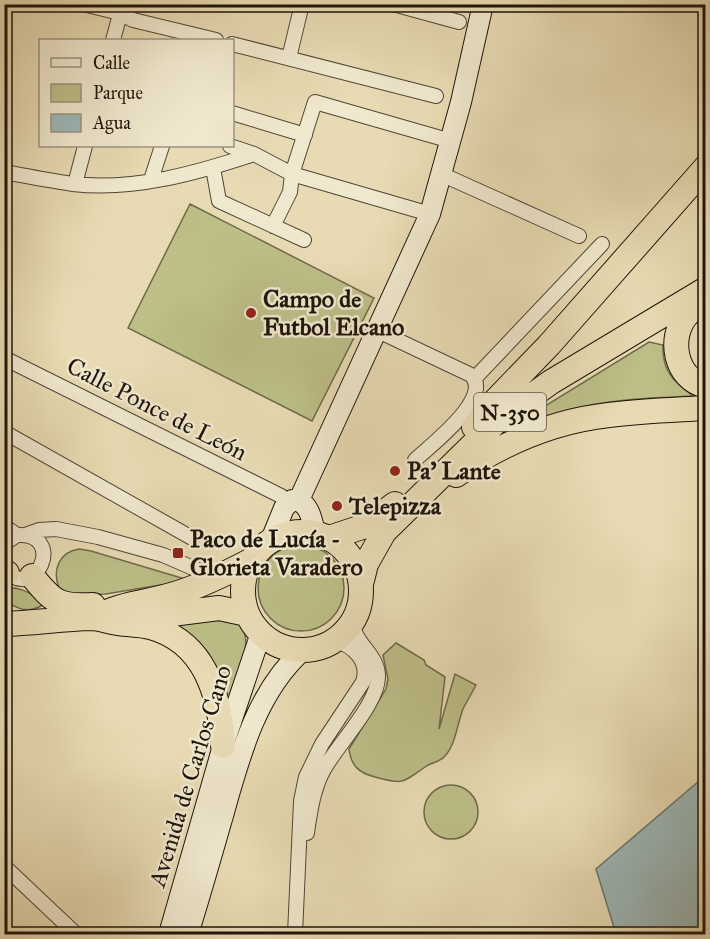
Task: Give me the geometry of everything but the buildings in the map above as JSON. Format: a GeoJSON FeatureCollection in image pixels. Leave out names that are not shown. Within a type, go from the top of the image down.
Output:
{"type":"FeatureCollection","features":[{"type":"Feature","properties":{"kind":"highway"},"geometry":{"type":"LineString","coordinates":[[472,430],[492,404],[549,345],[705,167]]}},
{"type":"Feature","properties":{"kind":"highway","name":"N-350"},"geometry":{"type":"LineString","coordinates":[[107,616],[216,578],[250,561],[271,540],[292,532],[322,536],[351,532],[377,519],[400,500],[472,430],[553,374],[705,281]]}},
{"type":"Feature","properties":{"kind":"highway","name":"N-350"},"geometry":{"type":"LineString","coordinates":[[4,624],[219,608],[254,624],[280,646],[303,650],[325,645],[335,640],[352,622],[359,604],[366,564],[384,532],[497,421],[551,382],[705,289]]}},
{"type":"Feature","properties":{"kind":"highway"},"geometry":{"type":"LineString","coordinates":[[705,301],[686,317],[677,336],[675,349],[679,363],[688,377],[705,386]]}},
{"type":"Feature","properties":{"kind":"highway"},"geometry":{"type":"LineString","coordinates":[[402,512],[500,448],[540,431],[607,415],[705,408]]}},
{"type":"Feature","properties":{"kind":"highway"},"geometry":{"type":"LineString","coordinates":[[322,536],[347,553],[354,562],[361,584]]}},
{"type":"Feature","properties":{"kind":"highway"},"geometry":{"type":"LineString","coordinates":[[250,561],[245,574],[243,601],[254,624]]}},
{"type":"Feature","properties":{"kind":"highway"},"geometry":{"type":"LineString","coordinates":[[32,576],[51,597],[63,604],[76,606],[103,604],[107,616],[149,627],[179,640],[204,668],[215,689],[224,746]]}},
{"type":"Feature","properties":{"kind":"street"},"geometry":{"type":"LineString","coordinates":[[4,13],[7,4]]}},
{"type":"Feature","properties":{"kind":"street"},"geometry":{"type":"LineString","coordinates":[[83,4],[121,9],[133,20],[189,37],[207,39]]}},
{"type":"Feature","properties":{"kind":"street"},"geometry":{"type":"LineString","coordinates":[[289,58],[302,4]]}},
{"type":"Feature","properties":{"kind":"street"},"geometry":{"type":"LineString","coordinates":[[393,4],[459,22]]}},
{"type":"Feature","properties":{"kind":"street"},"geometry":{"type":"LineString","coordinates":[[271,540],[293,501],[430,214],[483,4]]}},
{"type":"Feature","properties":{"kind":"street"},"geometry":{"type":"LineString","coordinates":[[113,39],[121,9]]}},
{"type":"Feature","properties":{"kind":"street"},"geometry":{"type":"LineString","coordinates":[[234,45],[436,96]]}},
{"type":"Feature","properties":{"kind":"street"},"geometry":{"type":"LineString","coordinates":[[273,226],[290,192],[292,174],[315,102],[450,141]]}},
{"type":"Feature","properties":{"kind":"street"},"geometry":{"type":"LineString","coordinates":[[234,114],[305,135]]}},
{"type":"Feature","properties":{"kind":"street"},"geometry":{"type":"LineString","coordinates":[[75,184],[85,147]]}},
{"type":"Feature","properties":{"kind":"street"},"geometry":{"type":"LineString","coordinates":[[151,180],[162,147]]}},
{"type":"Feature","properties":{"kind":"street"},"geometry":{"type":"LineString","coordinates":[[233,147],[254,154],[292,174],[430,214]]}},
{"type":"Feature","properties":{"kind":"street"},"geometry":{"type":"LineString","coordinates":[[4,172],[75,184],[120,184],[213,168],[254,154]]}},
{"type":"Feature","properties":{"kind":"street"},"geometry":{"type":"LineString","coordinates":[[213,168],[219,201],[304,240]]}},
{"type":"Feature","properties":{"kind":"street"},"geometry":{"type":"LineString","coordinates":[[441,174],[579,236]]}},
{"type":"Feature","properties":{"kind":"street"},"geometry":{"type":"LineString","coordinates":[[474,378],[602,244]]}},
{"type":"Feature","properties":{"kind":"street"},"geometry":{"type":"LineString","coordinates":[[376,330],[474,378],[477,389],[473,402],[415,460]]}},
{"type":"Feature","properties":{"kind":"street","name":"Calle Ponce de León"},"geometry":{"type":"LineString","coordinates":[[4,358],[293,501]]}},
{"type":"Feature","properties":{"kind":"street"},"geometry":{"type":"LineString","coordinates":[[4,432],[192,538]]}},
{"type":"Feature","properties":{"kind":"street"},"geometry":{"type":"LineString","coordinates":[[293,501],[304,503],[322,536]]}},
{"type":"Feature","properties":{"kind":"street"},"geometry":{"type":"LineString","coordinates":[[4,526],[37,541],[44,553],[42,566],[32,576],[19,579],[5,572]]}},
{"type":"Feature","properties":{"kind":"street"},"geometry":{"type":"LineString","coordinates":[[4,544],[21,535],[39,530],[56,529],[98,537],[164,555],[216,578]]}},
{"type":"Feature","properties":{"kind":"street"},"geometry":{"type":"LineString","coordinates":[[300,864],[314,793],[323,771],[372,700],[377,686],[378,676],[375,664],[356,638],[352,622]]}},
{"type":"Feature","properties":{"kind":"street","name":"Avenida de Carlos Cano"},"geometry":{"type":"LineString","coordinates":[[168,934],[224,746],[254,624]]}},
{"type":"Feature","properties":{"kind":"street"},"geometry":{"type":"LineString","coordinates":[[295,934],[300,864],[301,801],[306,777],[322,744],[353,699],[366,674],[362,660],[355,651],[335,640]]}},
{"type":"Feature","properties":{"kind":"street","name":"Avenida de Carlos Cano"},"geometry":{"type":"LineString","coordinates":[[188,934],[236,769],[251,727],[270,690],[291,660],[303,650]]}},
{"type":"Feature","properties":{"kind":"street"},"geometry":{"type":"LineString","coordinates":[[4,867],[76,934]]}},
{"type":"Feature","properties":{"kind":"green space","name":"Campo de Futbol Elcano"},"geometry":{"type":"Polygon","coordinates":[[[190,204],[374,298],[312,421],[128,328],[190,204]]]}},
{"type":"Feature","properties":{"kind":"green space"},"geometry":{"type":"Polygon","coordinates":[[[649,342],[663,345],[664,362],[670,375],[693,396],[629,400],[581,407],[558,413],[510,434],[519,422],[649,342]]]}},
{"type":"Feature","properties":{"kind":"green space"},"geometry":{"type":"Polygon","coordinates":[[[301,545],[325,552],[337,564],[344,588],[337,612],[325,624],[301,631],[277,624],[265,612],[258,588],[265,564],[277,552],[301,545]]]}},
{"type":"Feature","properties":{"kind":"green space"},"geometry":{"type":"Polygon","coordinates":[[[79,549],[185,579],[106,594],[73,595],[59,588],[56,575],[62,558],[79,549]]]}},
{"type":"Feature","properties":{"kind":"green space"},"geometry":{"type":"Polygon","coordinates":[[[15,588],[33,595],[41,606],[26,610],[5,601],[5,594],[9,589],[15,588]]]}},
{"type":"Feature","properties":{"kind":"green space"},"geometry":{"type":"Polygon","coordinates":[[[192,615],[234,621],[242,627],[245,636],[243,660],[227,704],[159,623],[192,615]]]}},
{"type":"Feature","properties":{"kind":"green space"},"geometry":{"type":"Polygon","coordinates":[[[396,643],[424,660],[426,665],[445,677],[439,729],[455,674],[476,685],[463,709],[454,740],[445,756],[398,782],[360,771],[352,760],[349,749],[386,689],[388,679],[383,655],[396,643]]]}},
{"type":"Feature","properties":{"kind":"green space"},"geometry":{"type":"Polygon","coordinates":[[[451,785],[461,787],[470,793],[476,802],[478,812],[476,822],[470,831],[461,837],[451,839],[441,837],[432,831],[426,822],[424,812],[426,802],[432,793],[441,787],[451,785]]]}},
{"type":"Feature","properties":{"kind":"water"},"geometry":{"type":"Polygon","coordinates":[[[705,776],[705,934],[616,934],[596,869],[705,776]]]}},
{"type":"Feature","properties":{"kind":"place","name":"Campo de Futbol Elcano"},"geometry":{"type":"Point","coordinates":[251,313]}},
{"type":"Feature","properties":{"kind":"place","name":"Pa' Lante"},"geometry":{"type":"Point","coordinates":[395,471]}},
{"type":"Feature","properties":{"kind":"place","name":"Telepizza"},"geometry":{"type":"Point","coordinates":[337,506]}},
{"type":"Feature","properties":{"kind":"place","name":"Paco de Lucía - Glorieta Varadero"},"geometry":{"type":"Point","coordinates":[178,553]}}]}
